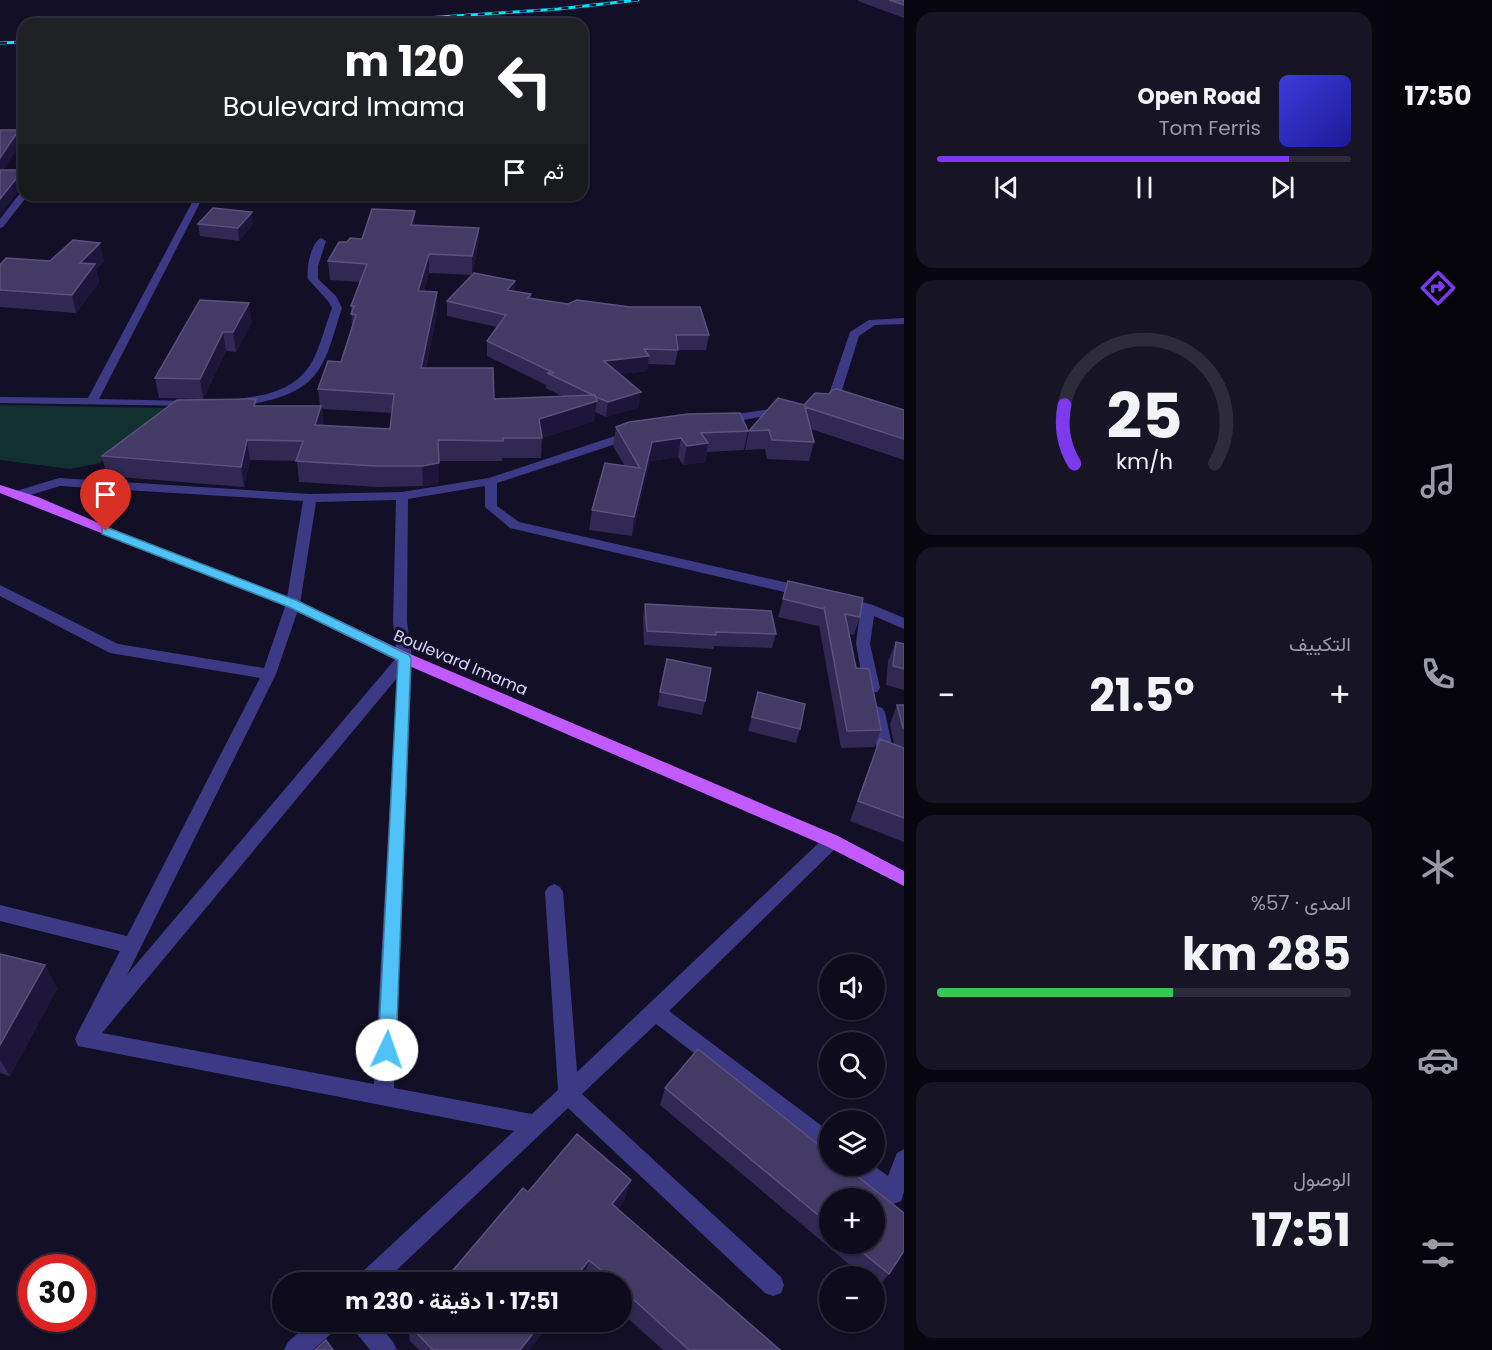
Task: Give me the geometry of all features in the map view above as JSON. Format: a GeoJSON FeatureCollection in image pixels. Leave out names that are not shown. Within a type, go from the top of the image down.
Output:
{"type":"FeatureCollection","features":[{"type":"Feature","properties":{"kind":"main road","name":"Boulevard Imama"},"geometry":{"type":"LineString","coordinates":[[0,489],[293,604],[405,658],[832,842],[904,879]]}},
{"type":"Feature","properties":{"kind":"street"},"geometry":{"type":"LineString","coordinates":[[0,225],[19,201]]}},
{"type":"Feature","properties":{"kind":"street"},"geometry":{"type":"LineString","coordinates":[[92,400],[197,201]]}},
{"type":"Feature","properties":{"kind":"street"},"geometry":{"type":"LineString","coordinates":[[223,402],[268,396],[291,388],[309,377],[327,338],[337,308],[332,297],[313,279],[312,273],[321,241]]}},
{"type":"Feature","properties":{"kind":"street"},"geometry":{"type":"LineString","coordinates":[[709,422],[832,403],[854,334],[873,322],[904,321]]}},
{"type":"Feature","properties":{"kind":"street"},"geometry":{"type":"LineString","coordinates":[[0,400],[203,403]]}},
{"type":"Feature","properties":{"kind":"street"},"geometry":{"type":"LineString","coordinates":[[17,495],[59,482],[310,498],[402,496],[491,481],[641,433]]}},
{"type":"Feature","properties":{"kind":"street"},"geometry":{"type":"LineString","coordinates":[[491,481],[491,507],[515,525],[767,581],[868,608],[904,624]]}},
{"type":"Feature","properties":{"kind":"street"},"geometry":{"type":"LineString","coordinates":[[384,1096],[405,658],[399,622],[402,496]]}},
{"type":"Feature","properties":{"kind":"street"},"geometry":{"type":"LineString","coordinates":[[85,1039],[269,674],[293,604],[310,498]]}},
{"type":"Feature","properties":{"kind":"street"},"geometry":{"type":"LineString","coordinates":[[0,590],[115,649],[269,674]]}},
{"type":"Feature","properties":{"kind":"street"},"geometry":{"type":"LineString","coordinates":[[868,608],[863,644],[886,754]]}},
{"type":"Feature","properties":{"kind":"street"},"geometry":{"type":"LineString","coordinates":[[85,1039],[405,658]]}},
{"type":"Feature","properties":{"kind":"street"},"geometry":{"type":"LineString","coordinates":[[379,1272],[832,842]]}},
{"type":"Feature","properties":{"kind":"street"},"geometry":{"type":"LineString","coordinates":[[554,892],[568,1094],[773,1285]]}},
{"type":"Feature","properties":{"kind":"street"},"geometry":{"type":"LineString","coordinates":[[0,914],[133,946]]}},
{"type":"Feature","properties":{"kind":"street"},"geometry":{"type":"LineString","coordinates":[[655,1012],[819,1137]]}},
{"type":"Feature","properties":{"kind":"street"},"geometry":{"type":"LineString","coordinates":[[85,1039],[536,1125]]}},
{"type":"Feature","properties":{"kind":"street"},"geometry":{"type":"LineString","coordinates":[[870,1176],[893,1193],[904,1160]]}},
{"type":"Feature","properties":{"kind":"street"},"geometry":{"type":"LineString","coordinates":[[296,1350],[316,1332]]}},
{"type":"Feature","properties":{"kind":"street"},"geometry":{"type":"LineString","coordinates":[[370,1332],[385,1350]]}},
{"type":"Feature","properties":{"kind":"green space"},"geometry":{"type":"Polygon","coordinates":[[[0,405],[171,408],[100,463],[70,469],[0,460],[0,405]]]}},
{"type":"Feature","properties":{"kind":"building"},"geometry":{"type":"Polygon","coordinates":[[[889,0],[904,0],[904,5],[889,0]]]}},
{"type":"Feature","properties":{"kind":"building"},"geometry":{"type":"Polygon","coordinates":[[[0,130],[18,130],[18,131],[0,158],[0,130]]]}},
{"type":"Feature","properties":{"kind":"building"},"geometry":{"type":"Polygon","coordinates":[[[0,170],[18,170],[18,176],[0,199],[0,170]]]}},
{"type":"Feature","properties":{"kind":"building"},"geometry":{"type":"Polygon","coordinates":[[[213,208],[252,212],[238,228],[198,224],[213,208]]]}},
{"type":"Feature","properties":{"kind":"building"},"geometry":{"type":"Polygon","coordinates":[[[372,209],[415,211],[411,225],[479,228],[472,256],[429,254],[418,291],[437,292],[421,368],[493,368],[494,399],[595,395],[597,401],[539,419],[542,438],[503,438],[503,441],[438,440],[439,463],[422,466],[375,466],[296,461],[303,441],[247,440],[241,467],[102,456],[177,400],[256,399],[254,406],[321,406],[315,425],[390,429],[394,394],[318,389],[328,361],[341,362],[356,315],[351,314],[354,306],[351,306],[367,264],[328,261],[339,242],[347,242],[350,238],[362,239],[372,209]]]}},
{"type":"Feature","properties":{"kind":"building"},"geometry":{"type":"Polygon","coordinates":[[[73,240],[100,243],[80,263],[95,264],[72,295],[0,290],[0,265],[6,258],[50,261],[73,240]]]}},
{"type":"Feature","properties":{"kind":"building"},"geometry":{"type":"Polygon","coordinates":[[[474,273],[515,281],[507,290],[531,294],[528,298],[568,304],[577,300],[630,307],[700,307],[709,335],[676,335],[678,350],[644,349],[649,356],[604,361],[641,392],[608,402],[487,341],[506,315],[447,301],[474,273]]]}},
{"type":"Feature","properties":{"kind":"building"},"geometry":{"type":"Polygon","coordinates":[[[200,300],[249,303],[233,332],[223,332],[200,379],[155,378],[200,300]]]}},
{"type":"Feature","properties":{"kind":"building"},"geometry":{"type":"Polygon","coordinates":[[[837,389],[904,410],[904,439],[805,407],[814,442],[772,440],[769,430],[749,431],[778,398],[804,405],[815,393],[829,394],[832,390],[837,389]]]}},
{"type":"Feature","properties":{"kind":"building"},"geometry":{"type":"Polygon","coordinates":[[[740,413],[748,431],[701,433],[708,443],[687,446],[681,438],[652,442],[634,517],[592,510],[605,463],[640,468],[616,427],[629,422],[688,414],[740,413]]]}},
{"type":"Feature","properties":{"kind":"building"},"geometry":{"type":"Polygon","coordinates":[[[788,581],[863,598],[860,617],[845,614],[856,668],[869,669],[881,730],[847,731],[824,607],[824,609],[783,599],[788,581]]]}},
{"type":"Feature","properties":{"kind":"building"},"geometry":{"type":"Polygon","coordinates":[[[645,604],[771,611],[776,634],[716,632],[716,635],[647,631],[645,604]]]}},
{"type":"Feature","properties":{"kind":"building"},"geometry":{"type":"Polygon","coordinates":[[[896,642],[904,644],[904,669],[893,666],[896,642]]]}},
{"type":"Feature","properties":{"kind":"building"},"geometry":{"type":"Polygon","coordinates":[[[667,659],[711,668],[705,701],[660,692],[667,659]]]}},
{"type":"Feature","properties":{"kind":"building"},"geometry":{"type":"Polygon","coordinates":[[[758,692],[805,704],[800,729],[752,717],[758,692]]]}},
{"type":"Feature","properties":{"kind":"building"},"geometry":{"type":"Polygon","coordinates":[[[897,705],[904,705],[904,728],[903,728],[897,705]]]}},
{"type":"Feature","properties":{"kind":"building"},"geometry":{"type":"Polygon","coordinates":[[[880,739],[904,748],[904,818],[858,801],[880,739]]]}},
{"type":"Feature","properties":{"kind":"building"},"geometry":{"type":"Polygon","coordinates":[[[0,954],[45,965],[0,1045],[0,954]]]}},
{"type":"Feature","properties":{"kind":"building"},"geometry":{"type":"Polygon","coordinates":[[[698,1049],[819,1145],[819,1176],[857,1176],[872,1188],[819,1188],[819,1216],[665,1088],[698,1049]]]}},
{"type":"Feature","properties":{"kind":"building"},"geometry":{"type":"Polygon","coordinates":[[[577,1134],[631,1180],[612,1204],[780,1350],[689,1350],[632,1298],[632,1272],[603,1272],[589,1260],[580,1272],[452,1272],[523,1188],[528,1192],[577,1134]]]}},
{"type":"Feature","properties":{"kind":"building"},"geometry":{"type":"Polygon","coordinates":[[[885,1198],[904,1213],[904,1251],[889,1274],[885,1271],[885,1266],[879,1266],[864,1254],[885,1254],[885,1198]]]}},
{"type":"Feature","properties":{"kind":"building"},"geometry":{"type":"Polygon","coordinates":[[[416,1332],[534,1332],[520,1350],[433,1350],[416,1332]]]}},
{"type":"Feature","properties":{"kind":"building"},"geometry":{"type":"Polygon","coordinates":[[[326,1340],[333,1350],[315,1350],[326,1340]]]}},
{"type":"Feature","properties":{"kind":"railway"},"geometry":{"type":"LineString","coordinates":[[426,18],[558,9],[638,0]]}},
{"type":"Feature","properties":{"kind":"railway"},"geometry":{"type":"LineString","coordinates":[[0,43],[18,42]]}},
{"type":"Feature","properties":{"kind":"route"},"geometry":{"type":"LineString","coordinates":[[106,531],[293,604],[405,658],[387,1050]]}}]}
